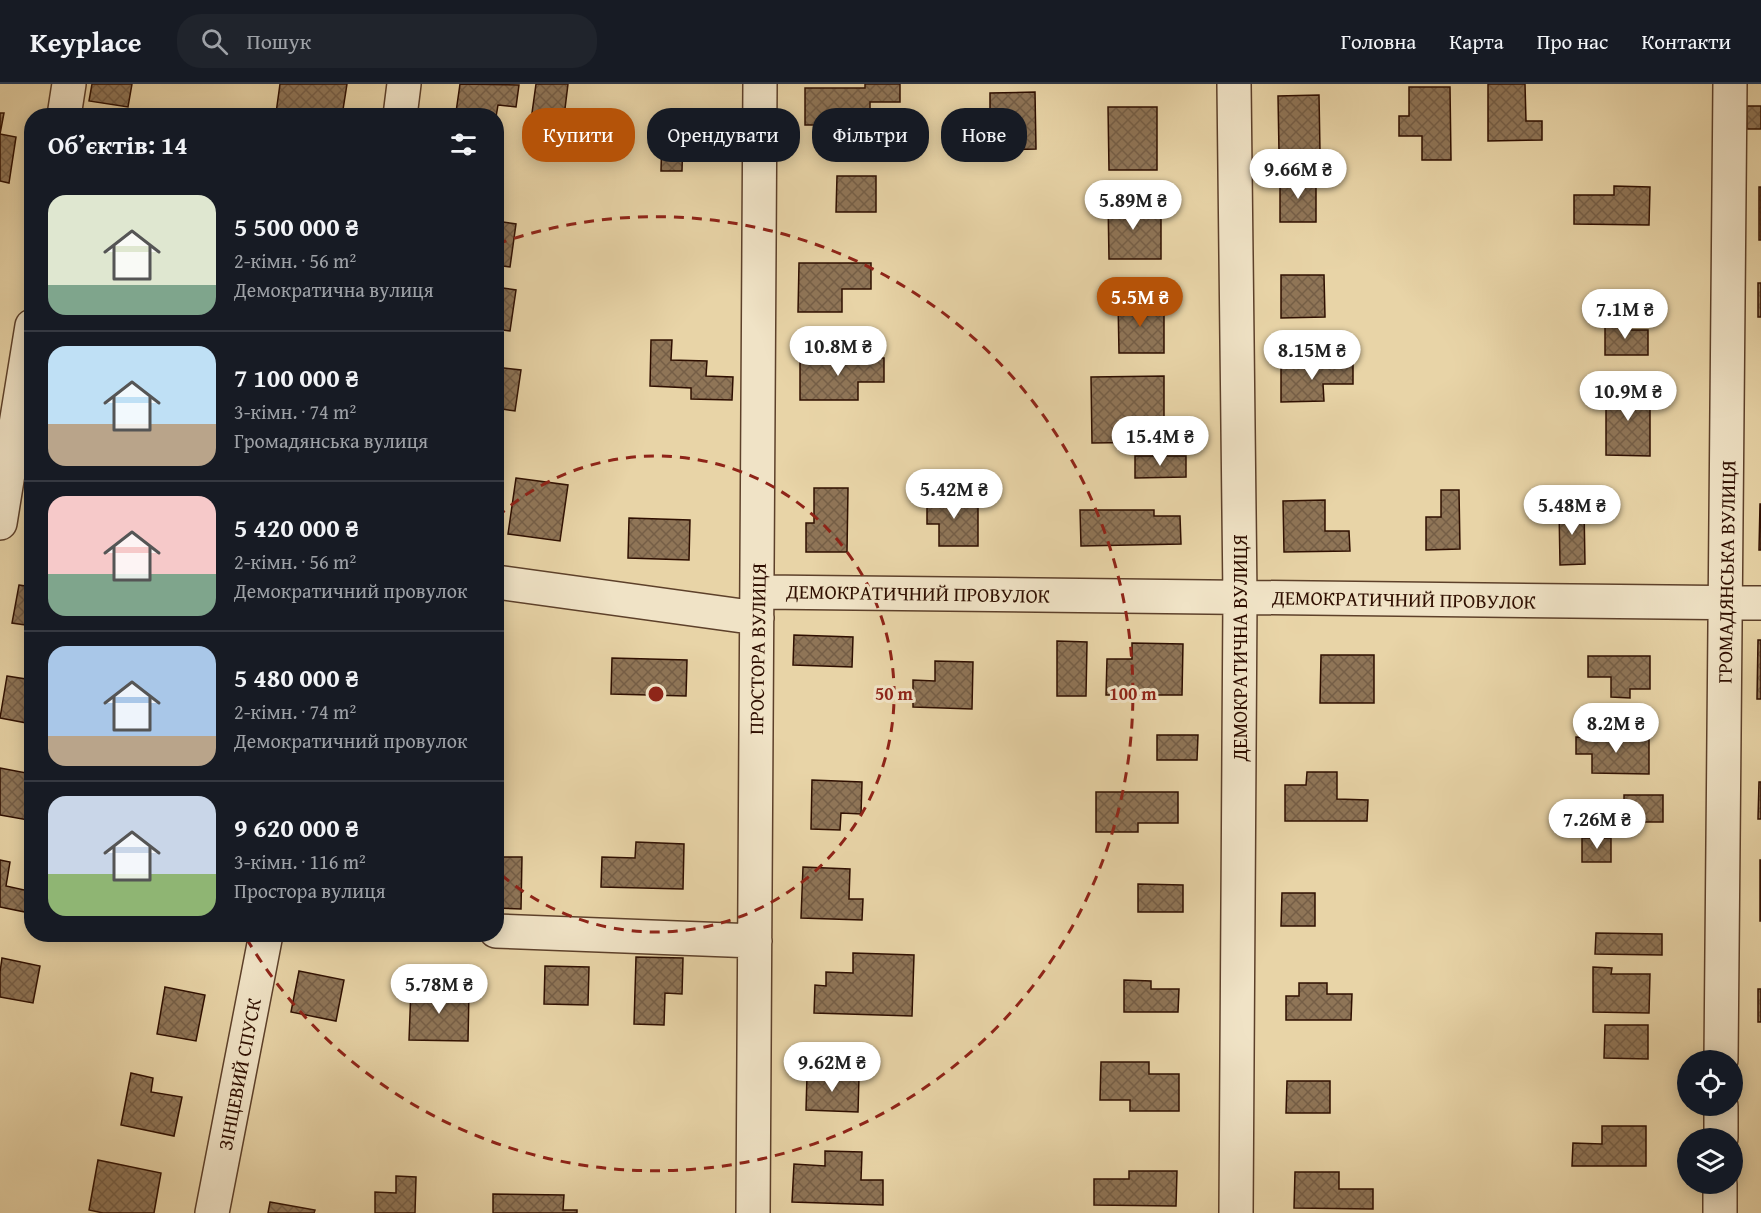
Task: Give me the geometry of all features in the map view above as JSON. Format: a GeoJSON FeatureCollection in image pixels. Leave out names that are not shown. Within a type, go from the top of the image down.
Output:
{"type":"FeatureCollection","features":[{"type":"Feature","properties":{"kind":"street"},"geometry":{"type":"LineString","coordinates":[[65,108],[69,84]]}},
{"type":"Feature","properties":{"kind":"street"},"geometry":{"type":"LineString","coordinates":[[401,108],[404,84]]}},
{"type":"Feature","properties":{"kind":"street","name":"ПРОСТОРА ВУЛИЦЯ"},"geometry":{"type":"LineString","coordinates":[[753,1213],[760,84]]}},
{"type":"Feature","properties":{"kind":"street","name":"ДЕМОКРАТИЧНА ВУЛИЦЯ"},"geometry":{"type":"LineString","coordinates":[[1234,84],[1240,597],[1236,1213]]}},
{"type":"Feature","properties":{"kind":"street","name":"ГРОМАДЯНСЬКА ВУЛИЦЯ"},"geometry":{"type":"LineString","coordinates":[[1721,1050],[1730,84]]}},
{"type":"Feature","properties":{"kind":"street"},"geometry":{"type":"LineString","coordinates":[[9,501],[24,387]]}},
{"type":"Feature","properties":{"kind":"street","name":"ДЕМОКРАТИЧНИЙ ПРОВУЛОК"},"geometry":{"type":"LineString","coordinates":[[504,583],[758,605],[1240,597],[1761,603]]}},
{"type":"Feature","properties":{"kind":"street"},"geometry":{"type":"LineString","coordinates":[[504,931],[755,941]]}},
{"type":"Feature","properties":{"kind":"street","name":"ЗІНЦЕВИЙ СПУСК"},"geometry":{"type":"LineString","coordinates":[[212,1213],[264,942]]}},
{"type":"Feature","properties":{"kind":"street"},"geometry":{"type":"LineString","coordinates":[[1720,1194],[1720,1213]]}},
{"type":"Feature","properties":{"kind":"building"},"geometry":{"type":"Polygon","coordinates":[[[92,84],[132,84],[128,107],[89,101],[92,84]]]}},
{"type":"Feature","properties":{"kind":"building"},"geometry":{"type":"Polygon","coordinates":[[[280,84],[347,84],[343,108],[277,108],[280,84]]]}},
{"type":"Feature","properties":{"kind":"building"},"geometry":{"type":"Polygon","coordinates":[[[460,84],[519,85],[516,107],[498,105],[498,108],[457,108],[460,84]]]}},
{"type":"Feature","properties":{"kind":"building"},"geometry":{"type":"Polygon","coordinates":[[[536,84],[568,84],[565,108],[533,108],[536,84]]]}},
{"type":"Feature","properties":{"kind":"building"},"geometry":{"type":"Polygon","coordinates":[[[865,84],[900,84],[900,102],[870,102],[870,108],[812,108],[812,125],[805,125],[805,88],[865,88],[865,84]]]}},
{"type":"Feature","properties":{"kind":"building"},"geometry":{"type":"Polygon","coordinates":[[[1488,84],[1525,84],[1526,121],[1542,121],[1542,140],[1488,141],[1488,84]]]}},
{"type":"Feature","properties":{"kind":"building"},"geometry":{"type":"Polygon","coordinates":[[[1409,87],[1450,87],[1451,160],[1422,160],[1422,136],[1399,136],[1399,116],[1409,116],[1409,87]]]}},
{"type":"Feature","properties":{"kind":"building"},"geometry":{"type":"Polygon","coordinates":[[[1035,92],[1036,149],[1027,149],[1027,108],[990,108],[990,93],[1035,92]]]}},
{"type":"Feature","properties":{"kind":"building"},"geometry":{"type":"Polygon","coordinates":[[[1319,95],[1320,151],[1279,152],[1278,96],[1319,95]]]}},
{"type":"Feature","properties":{"kind":"building"},"geometry":{"type":"Polygon","coordinates":[[[1747,106],[1761,106],[1761,129],[1747,129],[1747,106]]]}},
{"type":"Feature","properties":{"kind":"building"},"geometry":{"type":"Polygon","coordinates":[[[1108,107],[1157,107],[1157,170],[1109,170],[1108,107]]]}},
{"type":"Feature","properties":{"kind":"building"},"geometry":{"type":"Polygon","coordinates":[[[0,113],[4,113],[0,134],[0,113]]]}},
{"type":"Feature","properties":{"kind":"building"},"geometry":{"type":"Polygon","coordinates":[[[0,134],[16,137],[9,183],[0,181],[0,134]]]}},
{"type":"Feature","properties":{"kind":"building"},"geometry":{"type":"Polygon","coordinates":[[[661,162],[682,162],[682,171],[661,171],[661,162]]]}},
{"type":"Feature","properties":{"kind":"building"},"geometry":{"type":"Polygon","coordinates":[[[837,176],[876,176],[876,212],[836,212],[837,176]]]}},
{"type":"Feature","properties":{"kind":"building"},"geometry":{"type":"Polygon","coordinates":[[[1316,178],[1316,222],[1280,222],[1280,179],[1316,178]]]}},
{"type":"Feature","properties":{"kind":"building"},"geometry":{"type":"Polygon","coordinates":[[[1614,186],[1650,187],[1649,225],[1574,224],[1574,195],[1614,195],[1614,186]]]}},
{"type":"Feature","properties":{"kind":"building"},"geometry":{"type":"Polygon","coordinates":[[[1759,187],[1761,187],[1761,240],[1759,240],[1759,187]]]}},
{"type":"Feature","properties":{"kind":"building"},"geometry":{"type":"Polygon","coordinates":[[[1108,200],[1146,200],[1146,215],[1161,215],[1161,259],[1109,259],[1108,200]]]}},
{"type":"Feature","properties":{"kind":"building"},"geometry":{"type":"Polygon","coordinates":[[[504,222],[516,224],[510,267],[504,266],[504,222]]]}},
{"type":"Feature","properties":{"kind":"building"},"geometry":{"type":"Polygon","coordinates":[[[799,263],[871,263],[871,289],[842,289],[842,312],[798,312],[799,263]]]}},
{"type":"Feature","properties":{"kind":"building"},"geometry":{"type":"Polygon","coordinates":[[[1281,275],[1324,275],[1325,317],[1281,318],[1281,275]]]}},
{"type":"Feature","properties":{"kind":"building"},"geometry":{"type":"Polygon","coordinates":[[[1758,283],[1761,283],[1761,317],[1758,317],[1758,283]]]}},
{"type":"Feature","properties":{"kind":"building"},"geometry":{"type":"Polygon","coordinates":[[[504,288],[516,290],[510,331],[504,330],[504,288]]]}},
{"type":"Feature","properties":{"kind":"building"},"geometry":{"type":"Polygon","coordinates":[[[1147,299],[1147,313],[1164,313],[1164,353],[1119,353],[1118,300],[1147,299]]]}},
{"type":"Feature","properties":{"kind":"building"},"geometry":{"type":"Polygon","coordinates":[[[1605,320],[1623,320],[1623,330],[1648,330],[1648,355],[1605,355],[1605,320]]]}},
{"type":"Feature","properties":{"kind":"building"},"geometry":{"type":"Polygon","coordinates":[[[651,340],[672,340],[671,360],[707,361],[706,376],[733,377],[732,400],[691,399],[691,388],[650,386],[651,340]]]}},
{"type":"Feature","properties":{"kind":"building"},"geometry":{"type":"Polygon","coordinates":[[[800,358],[884,358],[884,382],[858,382],[858,400],[800,400],[800,358]]]}},
{"type":"Feature","properties":{"kind":"building"},"geometry":{"type":"Polygon","coordinates":[[[1353,365],[1353,384],[1323,384],[1324,401],[1281,402],[1281,367],[1353,365]]]}},
{"type":"Feature","properties":{"kind":"building"},"geometry":{"type":"Polygon","coordinates":[[[504,368],[521,370],[515,411],[504,409],[504,368]]]}},
{"type":"Feature","properties":{"kind":"building"},"geometry":{"type":"Polygon","coordinates":[[[1164,376],[1164,442],[1092,443],[1091,377],[1164,376]]]}},
{"type":"Feature","properties":{"kind":"building"},"geometry":{"type":"Polygon","coordinates":[[[1606,388],[1650,388],[1650,456],[1606,455],[1606,388]]]}},
{"type":"Feature","properties":{"kind":"building"},"geometry":{"type":"Polygon","coordinates":[[[1135,456],[1186,456],[1186,477],[1135,478],[1135,456]]]}},
{"type":"Feature","properties":{"kind":"building"},"geometry":{"type":"Polygon","coordinates":[[[516,478],[568,485],[560,541],[508,534],[516,478]]]}},
{"type":"Feature","properties":{"kind":"building"},"geometry":{"type":"Polygon","coordinates":[[[814,488],[848,488],[847,552],[806,552],[806,523],[814,523],[814,488]]]}},
{"type":"Feature","properties":{"kind":"building"},"geometry":{"type":"Polygon","coordinates":[[[1441,490],[1459,490],[1460,549],[1426,550],[1426,517],[1441,517],[1441,490]]]}},
{"type":"Feature","properties":{"kind":"building"},"geometry":{"type":"Polygon","coordinates":[[[927,494],[956,494],[956,503],[978,503],[978,546],[939,546],[939,524],[927,524],[927,494]]]}},
{"type":"Feature","properties":{"kind":"building"},"geometry":{"type":"Polygon","coordinates":[[[1325,500],[1325,531],[1349,531],[1350,551],[1284,552],[1283,501],[1325,500]]]}},
{"type":"Feature","properties":{"kind":"building"},"geometry":{"type":"Polygon","coordinates":[[[1760,504],[1761,550],[1759,550],[1760,504]]]}},
{"type":"Feature","properties":{"kind":"building"},"geometry":{"type":"Polygon","coordinates":[[[1584,507],[1585,564],[1560,565],[1559,508],[1584,507]]]}},
{"type":"Feature","properties":{"kind":"building"},"geometry":{"type":"Polygon","coordinates":[[[1080,510],[1154,510],[1154,516],[1180,516],[1181,544],[1081,546],[1080,510]]]}},
{"type":"Feature","properties":{"kind":"building"},"geometry":{"type":"Polygon","coordinates":[[[629,518],[690,520],[689,560],[628,558],[629,518]]]}},
{"type":"Feature","properties":{"kind":"building"},"geometry":{"type":"Polygon","coordinates":[[[19,585],[24,586],[24,625],[12,623],[19,585]]]}},
{"type":"Feature","properties":{"kind":"building"},"geometry":{"type":"Polygon","coordinates":[[[794,635],[853,637],[852,667],[793,665],[794,635]]]}},
{"type":"Feature","properties":{"kind":"building"},"geometry":{"type":"Polygon","coordinates":[[[1758,640],[1761,640],[1761,699],[1757,699],[1758,640]]]}},
{"type":"Feature","properties":{"kind":"building"},"geometry":{"type":"Polygon","coordinates":[[[1057,641],[1087,642],[1086,696],[1057,696],[1057,641]]]}},
{"type":"Feature","properties":{"kind":"building"},"geometry":{"type":"Polygon","coordinates":[[[1132,643],[1183,644],[1182,695],[1106,695],[1107,659],[1132,659],[1132,643]]]}},
{"type":"Feature","properties":{"kind":"building"},"geometry":{"type":"Polygon","coordinates":[[[1321,655],[1374,655],[1374,703],[1320,703],[1321,655]]]}},
{"type":"Feature","properties":{"kind":"building"},"geometry":{"type":"Polygon","coordinates":[[[1588,656],[1650,656],[1650,689],[1630,689],[1630,698],[1611,697],[1611,677],[1588,677],[1588,656]]]}},
{"type":"Feature","properties":{"kind":"building"},"geometry":{"type":"Polygon","coordinates":[[[612,658],[687,660],[686,696],[611,694],[612,658]]]}},
{"type":"Feature","properties":{"kind":"building"},"geometry":{"type":"Polygon","coordinates":[[[935,661],[973,662],[972,709],[913,707],[913,680],[935,681],[935,661]]]}},
{"type":"Feature","properties":{"kind":"building"},"geometry":{"type":"Polygon","coordinates":[[[7,676],[24,679],[24,722],[0,718],[7,676]]]}},
{"type":"Feature","properties":{"kind":"building"},"geometry":{"type":"Polygon","coordinates":[[[1157,735],[1198,735],[1197,760],[1157,760],[1157,735]]]}},
{"type":"Feature","properties":{"kind":"building"},"geometry":{"type":"Polygon","coordinates":[[[1576,737],[1649,738],[1649,774],[1592,773],[1592,754],[1576,754],[1576,737]]]}},
{"type":"Feature","properties":{"kind":"building"},"geometry":{"type":"Polygon","coordinates":[[[0,768],[24,772],[24,819],[0,815],[0,768]]]}},
{"type":"Feature","properties":{"kind":"building"},"geometry":{"type":"Polygon","coordinates":[[[1307,772],[1337,772],[1337,799],[1368,800],[1367,821],[1285,821],[1285,785],[1306,785],[1307,772]]]}},
{"type":"Feature","properties":{"kind":"building"},"geometry":{"type":"Polygon","coordinates":[[[812,780],[862,782],[861,814],[841,813],[840,830],[811,829],[812,780]]]}},
{"type":"Feature","properties":{"kind":"building"},"geometry":{"type":"Polygon","coordinates":[[[1759,782],[1761,782],[1761,819],[1758,819],[1759,782]]]}},
{"type":"Feature","properties":{"kind":"building"},"geometry":{"type":"Polygon","coordinates":[[[1096,792],[1178,792],[1178,823],[1138,823],[1138,832],[1096,832],[1096,792]]]}},
{"type":"Feature","properties":{"kind":"building"},"geometry":{"type":"Polygon","coordinates":[[[1624,795],[1663,795],[1663,822],[1624,822],[1624,795]]]}},
{"type":"Feature","properties":{"kind":"building"},"geometry":{"type":"Polygon","coordinates":[[[1582,838],[1611,838],[1611,862],[1582,862],[1582,838]]]}},
{"type":"Feature","properties":{"kind":"building"},"geometry":{"type":"Polygon","coordinates":[[[636,842],[684,844],[683,889],[601,887],[602,857],[635,858],[636,842]]]}},
{"type":"Feature","properties":{"kind":"building"},"geometry":{"type":"Polygon","coordinates":[[[504,857],[522,857],[521,909],[504,908],[504,857]]]}},
{"type":"Feature","properties":{"kind":"building"},"geometry":{"type":"Polygon","coordinates":[[[0,860],[10,862],[6,886],[24,890],[24,912],[0,907],[0,860]]]}},
{"type":"Feature","properties":{"kind":"building"},"geometry":{"type":"Polygon","coordinates":[[[1761,860],[1761,921],[1760,921],[1761,860]]]}},
{"type":"Feature","properties":{"kind":"building"},"geometry":{"type":"Polygon","coordinates":[[[803,867],[850,869],[849,899],[863,899],[862,920],[801,918],[803,867]]]}},
{"type":"Feature","properties":{"kind":"building"},"geometry":{"type":"Polygon","coordinates":[[[1138,884],[1183,885],[1183,912],[1138,912],[1138,884]]]}},
{"type":"Feature","properties":{"kind":"building"},"geometry":{"type":"Polygon","coordinates":[[[1282,893],[1315,893],[1315,926],[1281,926],[1282,893]]]}},
{"type":"Feature","properties":{"kind":"building"},"geometry":{"type":"Polygon","coordinates":[[[1596,933],[1662,934],[1662,955],[1595,954],[1596,933]]]}},
{"type":"Feature","properties":{"kind":"building"},"geometry":{"type":"Polygon","coordinates":[[[853,953],[914,955],[912,1016],[814,1013],[815,985],[826,986],[826,972],[853,973],[853,953]]]}},
{"type":"Feature","properties":{"kind":"building"},"geometry":{"type":"Polygon","coordinates":[[[636,957],[683,958],[682,994],[665,993],[664,1025],[634,1024],[636,957]]]}},
{"type":"Feature","properties":{"kind":"building"},"geometry":{"type":"Polygon","coordinates":[[[2,958],[40,966],[33,1003],[0,997],[2,958]]]}},
{"type":"Feature","properties":{"kind":"building"},"geometry":{"type":"Polygon","coordinates":[[[545,966],[589,967],[588,1005],[544,1004],[545,966]]]}},
{"type":"Feature","properties":{"kind":"building"},"geometry":{"type":"Polygon","coordinates":[[[1593,967],[1612,968],[1611,974],[1650,974],[1649,1013],[1593,1012],[1593,967]]]}},
{"type":"Feature","properties":{"kind":"building"},"geometry":{"type":"Polygon","coordinates":[[[299,971],[344,980],[336,1021],[291,1012],[299,971]]]}},
{"type":"Feature","properties":{"kind":"building"},"geometry":{"type":"Polygon","coordinates":[[[1124,980],[1151,981],[1151,989],[1179,989],[1178,1012],[1124,1012],[1124,980]]]}},
{"type":"Feature","properties":{"kind":"building"},"geometry":{"type":"Polygon","coordinates":[[[1299,983],[1327,983],[1327,994],[1352,994],[1351,1020],[1286,1020],[1286,996],[1299,996],[1299,983]]]}},
{"type":"Feature","properties":{"kind":"building"},"geometry":{"type":"Polygon","coordinates":[[[165,987],[205,995],[196,1041],[157,1034],[165,987]]]}},
{"type":"Feature","properties":{"kind":"building"},"geometry":{"type":"Polygon","coordinates":[[[411,988],[469,990],[468,1041],[409,1040],[411,988]]]}},
{"type":"Feature","properties":{"kind":"building"},"geometry":{"type":"Polygon","coordinates":[[[1758,989],[1761,989],[1761,1022],[1758,1022],[1758,989]]]}},
{"type":"Feature","properties":{"kind":"building"},"geometry":{"type":"Polygon","coordinates":[[[1605,1025],[1648,1025],[1648,1059],[1604,1058],[1605,1025]]]}},
{"type":"Feature","properties":{"kind":"building"},"geometry":{"type":"Polygon","coordinates":[[[1101,1062],[1149,1062],[1149,1074],[1179,1074],[1179,1111],[1130,1111],[1130,1100],[1100,1100],[1101,1062]]]}},
{"type":"Feature","properties":{"kind":"building"},"geometry":{"type":"Polygon","coordinates":[[[131,1073],[153,1078],[151,1092],[182,1097],[174,1136],[121,1125],[131,1073]]]}},
{"type":"Feature","properties":{"kind":"building"},"geometry":{"type":"Polygon","coordinates":[[[807,1075],[859,1077],[858,1112],[806,1110],[807,1075]]]}},
{"type":"Feature","properties":{"kind":"building"},"geometry":{"type":"Polygon","coordinates":[[[1287,1081],[1330,1081],[1330,1113],[1286,1113],[1287,1081]]]}},
{"type":"Feature","properties":{"kind":"building"},"geometry":{"type":"Polygon","coordinates":[[[1602,1126],[1646,1126],[1646,1166],[1572,1166],[1573,1143],[1602,1144],[1602,1126]]]}},
{"type":"Feature","properties":{"kind":"building"},"geometry":{"type":"Polygon","coordinates":[[[825,1151],[862,1152],[861,1180],[883,1180],[883,1205],[792,1202],[794,1164],[825,1166],[825,1151]]]}},
{"type":"Feature","properties":{"kind":"building"},"geometry":{"type":"Polygon","coordinates":[[[98,1160],[161,1173],[154,1213],[103,1213],[89,1210],[98,1160]]]}},
{"type":"Feature","properties":{"kind":"building"},"geometry":{"type":"Polygon","coordinates":[[[1129,1171],[1177,1171],[1176,1206],[1094,1205],[1094,1179],[1129,1179],[1129,1171]]]}},
{"type":"Feature","properties":{"kind":"building"},"geometry":{"type":"Polygon","coordinates":[[[1295,1172],[1339,1172],[1339,1189],[1373,1189],[1373,1209],[1294,1208],[1295,1172]]]}},
{"type":"Feature","properties":{"kind":"building"},"geometry":{"type":"Polygon","coordinates":[[[396,1176],[416,1177],[415,1213],[375,1213],[375,1192],[396,1193],[396,1176]]]}},
{"type":"Feature","properties":{"kind":"building"},"geometry":{"type":"Polygon","coordinates":[[[493,1194],[564,1195],[563,1210],[577,1210],[577,1213],[493,1213],[493,1194]]]}},
{"type":"Feature","properties":{"kind":"building"},"geometry":{"type":"Polygon","coordinates":[[[270,1202],[315,1210],[314,1213],[268,1213],[270,1202]]]}}]}
